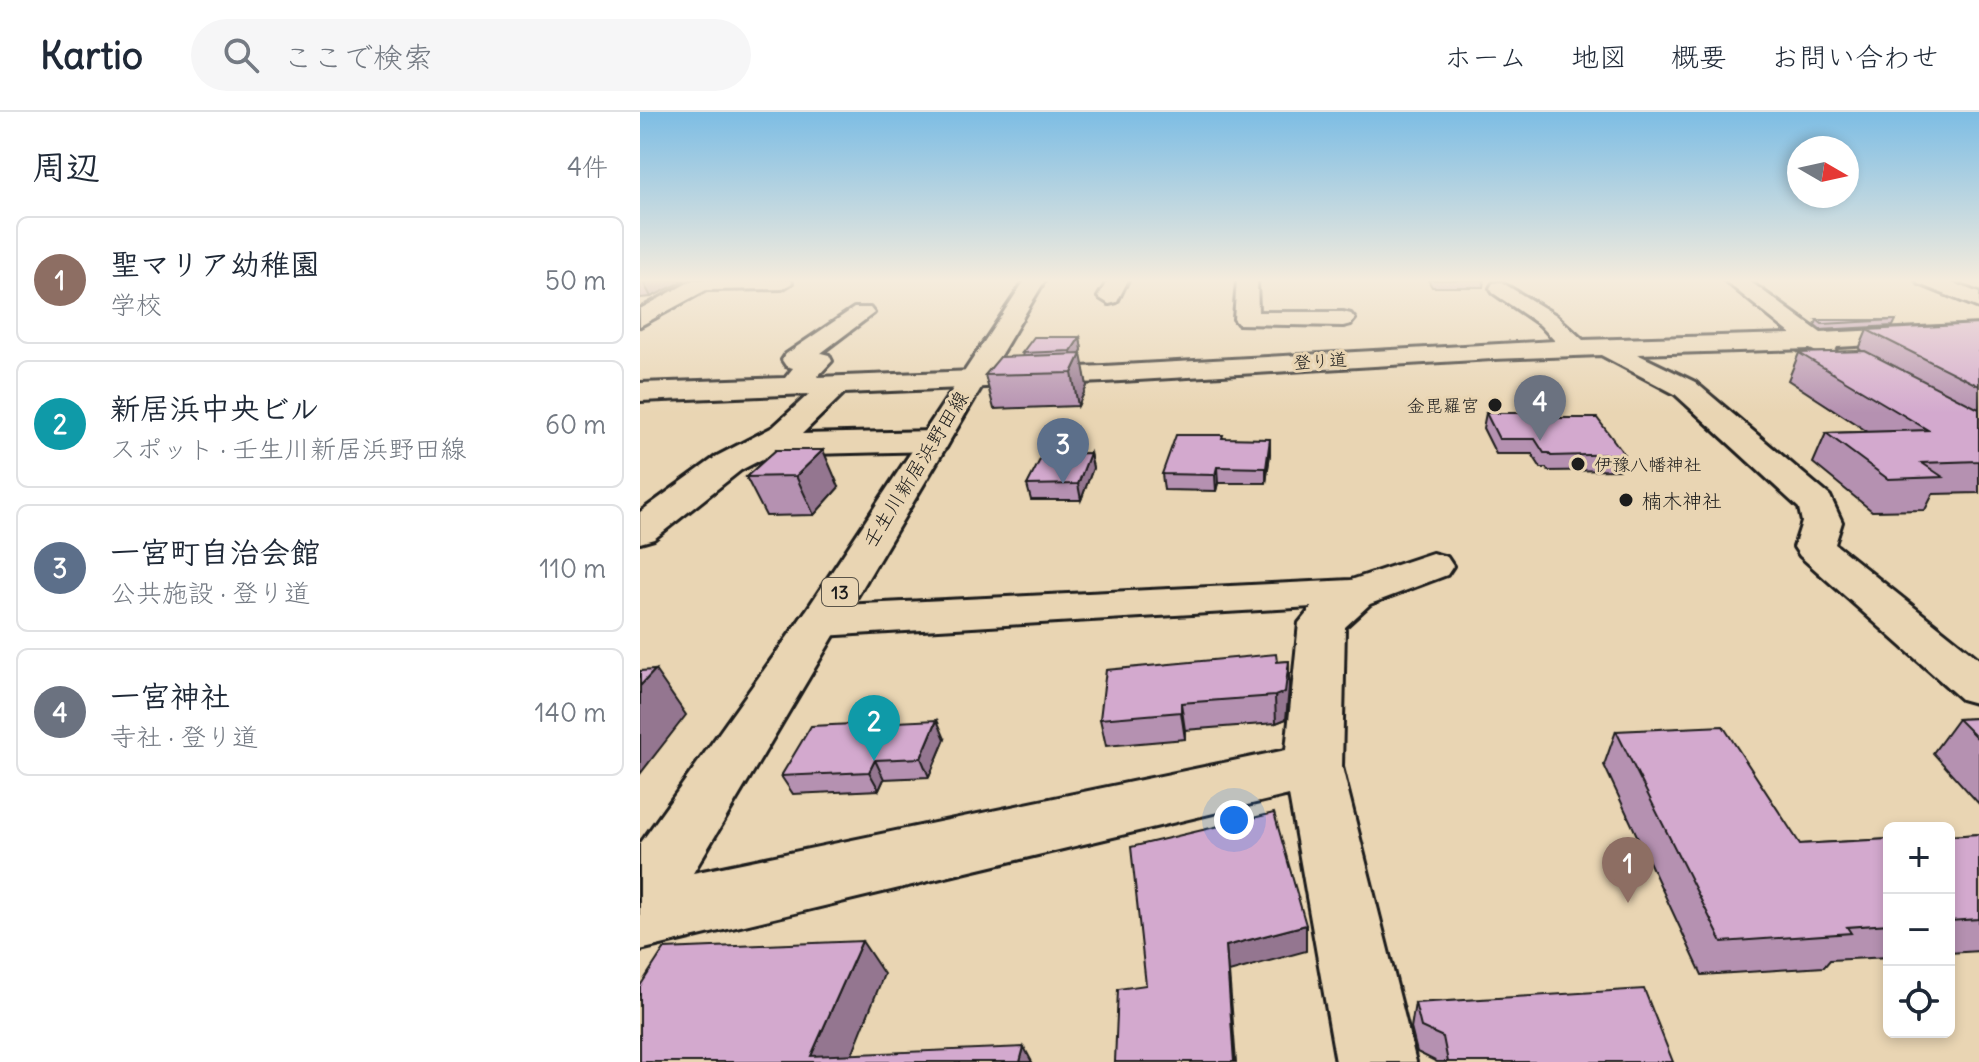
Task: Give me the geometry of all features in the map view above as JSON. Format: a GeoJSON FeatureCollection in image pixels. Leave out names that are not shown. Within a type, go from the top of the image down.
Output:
{"type":"FeatureCollection","features":[{"type":"Feature","properties":{"kind":"street"},"geometry":{"type":"LineString","coordinates":[[721,389],[795,341],[796,330],[805,324]]}},
{"type":"Feature","properties":{"kind":"street"},"geometry":{"type":"LineString","coordinates":[[788,386],[819,361],[795,360],[846,324]]}},
{"type":"Feature","properties":{"kind":"street","name":"壬生川新居浜野田線"},"geometry":{"type":"LineString","coordinates":[[640,900],[822,621],[1006,324]]}},
{"type":"Feature","properties":{"kind":"street"},"geometry":{"type":"LineString","coordinates":[[1246,324],[1246,367]]}},
{"type":"Feature","properties":{"kind":"street"},"geometry":{"type":"LineString","coordinates":[[1554,324],[1592,350],[1685,388],[1817,504],[1822,522],[1814,547],[1979,686]]}},
{"type":"Feature","properties":{"kind":"street"},"geometry":{"type":"LineString","coordinates":[[1791,324],[1813,341],[1855,364]]}},
{"type":"Feature","properties":{"kind":"street","name":"登り道"},"geometry":{"type":"LineString","coordinates":[[640,392],[971,379],[1110,362],[1246,367],[1492,351],[1592,350],[1976,333]]}},
{"type":"Feature","properties":{"kind":"street"},"geometry":{"type":"LineString","coordinates":[[640,531],[729,463],[784,434],[837,384]]}},
{"type":"Feature","properties":{"kind":"street"},"geometry":{"type":"LineString","coordinates":[[762,445],[934,441]]}},
{"type":"Feature","properties":{"kind":"street"},"geometry":{"type":"LineString","coordinates":[[1376,1062],[1313,767],[1322,623],[1354,594],[1432,566]]}},
{"type":"Feature","properties":{"kind":"street"},"geometry":{"type":"LineString","coordinates":[[822,621],[1335,592],[1354,594]]}},
{"type":"Feature","properties":{"kind":"street"},"geometry":{"type":"LineString","coordinates":[[640,917],[1313,767]]}},
{"type":"Feature","properties":{"kind":"building"},"geometry":{"type":"Polygon","coordinates":[[[1979,324],[1979,386],[1867,330],[1979,324]]]}},
{"type":"Feature","properties":{"kind":"building"},"geometry":{"type":"Polygon","coordinates":[[[1034,337],[1080,337],[1071,351],[1022,353],[1034,337]]]}},
{"type":"Feature","properties":{"kind":"building"},"geometry":{"type":"Polygon","coordinates":[[[1865,351],[1979,409],[1979,461],[1922,463],[1943,477],[1888,479],[1826,433],[1928,430],[1799,353],[1865,351]]]}},
{"type":"Feature","properties":{"kind":"building"},"geometry":{"type":"Polygon","coordinates":[[[1081,354],[1072,373],[985,375],[1000,357],[1081,354]]]}},
{"type":"Feature","properties":{"kind":"building"},"geometry":{"type":"Polygon","coordinates":[[[1486,413],[1541,413],[1544,418],[1597,418],[1624,454],[1551,456],[1544,453],[1535,439],[1499,439],[1486,413]]]}},
{"type":"Feature","properties":{"kind":"building"},"geometry":{"type":"Polygon","coordinates":[[[1176,435],[1270,439],[1266,468],[1217,467],[1215,475],[1162,474],[1176,435]]]}},
{"type":"Feature","properties":{"kind":"building"},"geometry":{"type":"Polygon","coordinates":[[[776,450],[823,450],[796,476],[746,477],[776,450]]]}},
{"type":"Feature","properties":{"kind":"building"},"geometry":{"type":"Polygon","coordinates":[[[1090,453],[1078,484],[1027,485],[1043,454],[1090,453]]]}},
{"type":"Feature","properties":{"kind":"building"},"geometry":{"type":"Polygon","coordinates":[[[1276,654],[1277,662],[1289,661],[1285,692],[1275,696],[1181,703],[1181,712],[1100,719],[1106,670],[1276,654]]]}},
{"type":"Feature","properties":{"kind":"building"},"geometry":{"type":"Polygon","coordinates":[[[655,670],[640,686],[640,671],[655,670]]]}},
{"type":"Feature","properties":{"kind":"building"},"geometry":{"type":"Polygon","coordinates":[[[1979,718],[1979,740],[1958,719],[1979,718]]]}},
{"type":"Feature","properties":{"kind":"building"},"geometry":{"type":"Polygon","coordinates":[[[937,720],[921,758],[875,760],[869,772],[781,776],[811,726],[937,720]]]}},
{"type":"Feature","properties":{"kind":"building"},"geometry":{"type":"Polygon","coordinates":[[[1723,726],[1800,844],[1883,839],[1883,924],[1847,927],[1851,933],[1722,942],[1616,731],[1723,726]]]}},
{"type":"Feature","properties":{"kind":"building"},"geometry":{"type":"Polygon","coordinates":[[[1274,813],[1306,925],[1226,946],[1234,1062],[1115,1062],[1118,989],[1146,985],[1131,847],[1274,813]]]}},
{"type":"Feature","properties":{"kind":"building"},"geometry":{"type":"Polygon","coordinates":[[[1979,834],[1979,919],[1955,921],[1955,836],[1979,834]]]}},
{"type":"Feature","properties":{"kind":"building"},"geometry":{"type":"Polygon","coordinates":[[[862,941],[811,1056],[1024,1047],[1020,1062],[640,1062],[640,986],[664,949],[862,941]]]}},
{"type":"Feature","properties":{"kind":"building"},"geometry":{"type":"Polygon","coordinates":[[[1644,989],[1673,1062],[1448,1062],[1443,1037],[1421,1027],[1415,1003],[1644,989]]]}},
{"type":"Feature","properties":{"kind":"place","name":"金毘羅宮"},"geometry":{"type":"Point","coordinates":[1495,405]}},
{"type":"Feature","properties":{"kind":"place","name":"一宮神社"},"geometry":{"type":"Point","coordinates":[1540,441]}},
{"type":"Feature","properties":{"kind":"place","name":"伊豫八幡神社"},"geometry":{"type":"Point","coordinates":[1578,464]}},
{"type":"Feature","properties":{"kind":"place","name":"一宮町自治会館"},"geometry":{"type":"Point","coordinates":[1063,484]}},
{"type":"Feature","properties":{"kind":"place","name":"楠木神社"},"geometry":{"type":"Point","coordinates":[1626,500]}},
{"type":"Feature","properties":{"kind":"place","name":"新居浜中央ビル"},"geometry":{"type":"Point","coordinates":[874,761]}},
{"type":"Feature","properties":{"kind":"place","name":"聖マリア幼稚園"},"geometry":{"type":"Point","coordinates":[1628,903]}}]}
